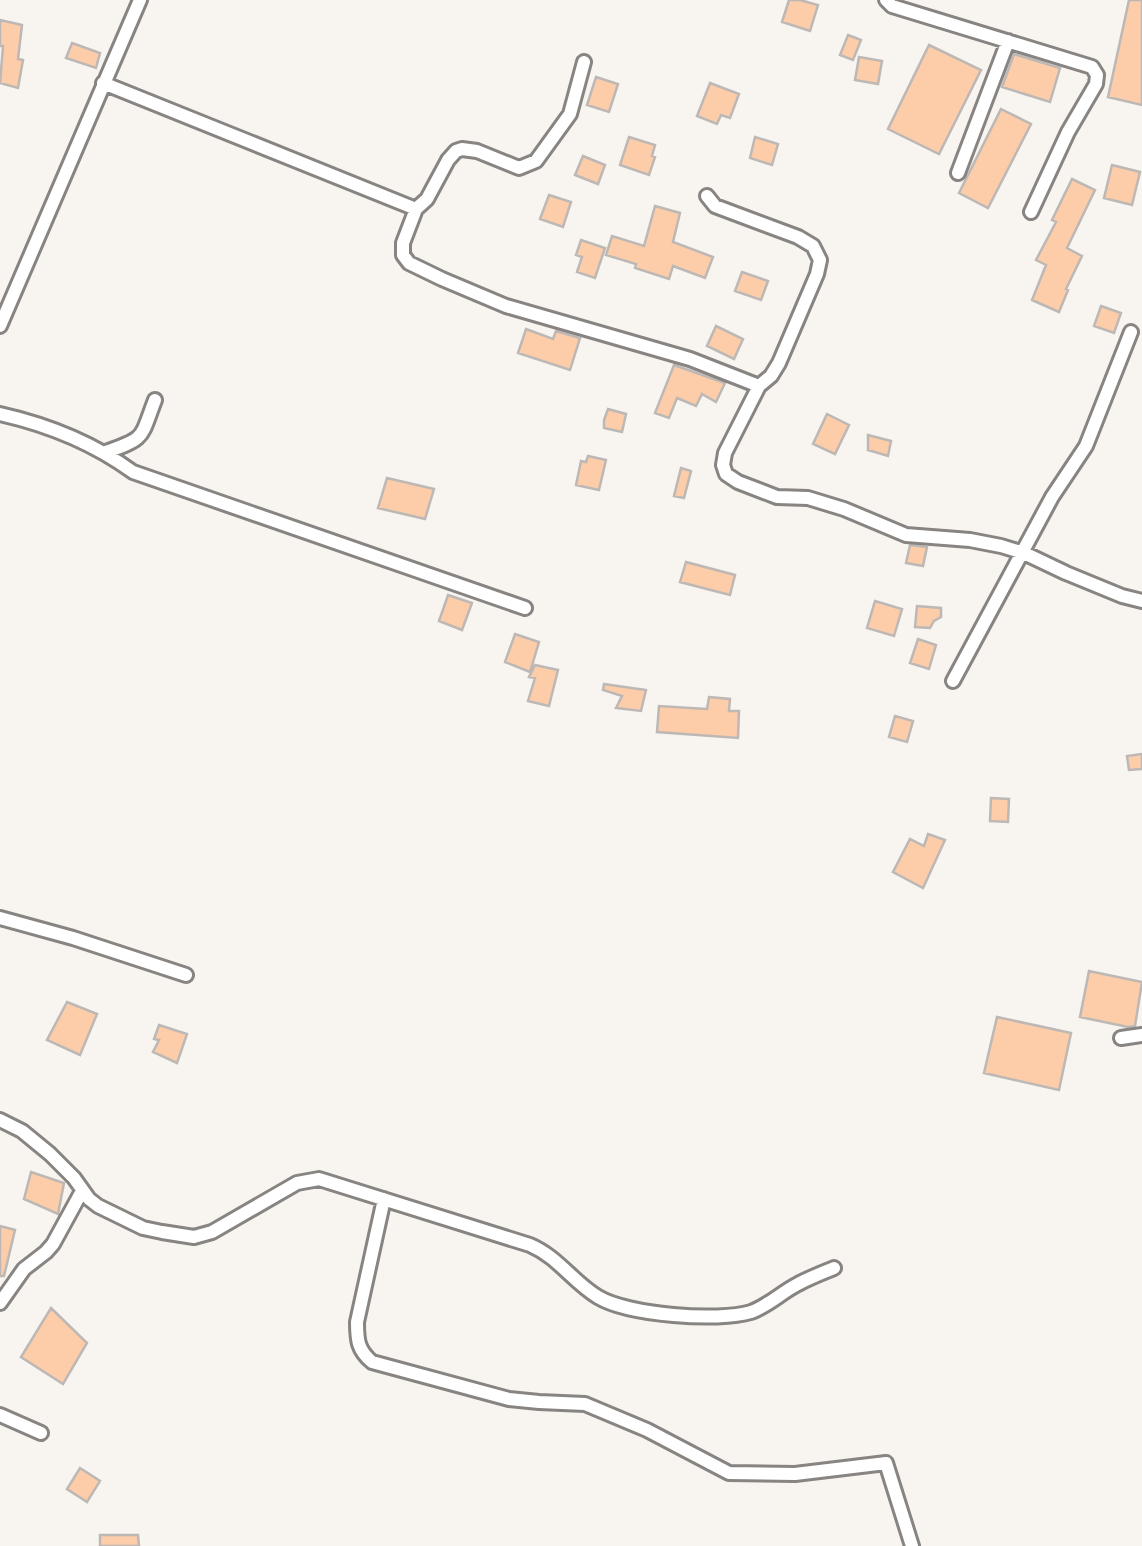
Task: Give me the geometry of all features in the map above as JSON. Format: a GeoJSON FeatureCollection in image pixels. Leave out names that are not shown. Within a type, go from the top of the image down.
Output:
{"type":"FeatureCollection","features":[{"type":"Feature","properties":{"kind":"street"},"geometry":{"type":"LineString","coordinates":[[0,326],[140,0]]}},
{"type":"Feature","properties":{"kind":"street"},"geometry":{"type":"LineString","coordinates":[[886,0],[892,6],[1092,67],[1097,75],[1096,84],[1068,132],[1031,212]]}},
{"type":"Feature","properties":{"kind":"street"},"geometry":{"type":"LineString","coordinates":[[958,173],[1008,41]]}},
{"type":"Feature","properties":{"kind":"street"},"geometry":{"type":"LineString","coordinates":[[584,62],[570,114],[536,161],[519,168],[477,151],[456,151],[427,199],[416,209],[403,243],[403,254],[409,263],[506,306],[690,359],[758,386]]}},
{"type":"Feature","properties":{"kind":"street"},"geometry":{"type":"LineString","coordinates":[[103,82],[416,209]]}},
{"type":"Feature","properties":{"kind":"street"},"geometry":{"type":"LineString","coordinates":[[706,196],[716,206],[798,236],[813,246],[820,260],[818,274],[779,363],[758,386],[725,453],[726,474],[777,498],[808,498],[844,508],[906,535],[970,540],[1024,553],[1142,601]]}},
{"type":"Feature","properties":{"kind":"street"},"geometry":{"type":"LineString","coordinates":[[953,680],[1052,497],[1086,446],[1132,332]]}},
{"type":"Feature","properties":{"kind":"street"},"geometry":{"type":"LineString","coordinates":[[106,452],[138,440],[154,400]]}},
{"type":"Feature","properties":{"kind":"street"},"geometry":{"type":"LineString","coordinates":[[0,414],[74,436],[106,452],[133,472],[524,608]]}},
{"type":"Feature","properties":{"kind":"street"},"geometry":{"type":"LineString","coordinates":[[0,918],[186,975]]}},
{"type":"Feature","properties":{"kind":"street"},"geometry":{"type":"LineString","coordinates":[[1121,1038],[1142,1034]]}},
{"type":"Feature","properties":{"kind":"street"},"geometry":{"type":"LineString","coordinates":[[0,1120],[22,1131],[50,1154],[98,1206],[143,1228],[194,1237],[227,1225],[297,1182],[319,1179],[545,1251],[601,1299],[650,1313],[734,1316],[755,1311],[797,1284],[834,1268]]}},
{"type":"Feature","properties":{"kind":"street"},"geometry":{"type":"LineString","coordinates":[[0,1303],[24,1270],[53,1244],[82,1191]]}},
{"type":"Feature","properties":{"kind":"street"},"geometry":{"type":"LineString","coordinates":[[384,1200],[356,1322],[357,1342],[362,1354],[372,1362],[510,1399],[585,1404],[647,1430],[728,1472],[794,1474],[886,1463],[912,1546]]}},
{"type":"Feature","properties":{"kind":"street"},"geometry":{"type":"LineString","coordinates":[[0,1415],[41,1433]]}},
{"type":"Feature","properties":{"kind":"building"},"geometry":{"type":"Polygon","coordinates":[[[789,0],[818,5],[810,31],[782,22],[789,0]]]}},
{"type":"Feature","properties":{"kind":"building"},"geometry":{"type":"Polygon","coordinates":[[[1129,0],[1142,0],[1142,105],[1108,97],[1129,0]]]}},
{"type":"Feature","properties":{"kind":"building"},"geometry":{"type":"Polygon","coordinates":[[[0,20],[22,25],[18,59],[23,60],[18,88],[0,83],[0,20]]]}},
{"type":"Feature","properties":{"kind":"building"},"geometry":{"type":"Polygon","coordinates":[[[848,35],[861,40],[853,60],[840,55],[848,35]]]}},
{"type":"Feature","properties":{"kind":"building"},"geometry":{"type":"Polygon","coordinates":[[[72,43],[100,53],[96,68],[66,58],[72,43]]]}},
{"type":"Feature","properties":{"kind":"building"},"geometry":{"type":"Polygon","coordinates":[[[929,45],[981,70],[939,154],[888,129],[929,45]]]}},
{"type":"Feature","properties":{"kind":"building"},"geometry":{"type":"Polygon","coordinates":[[[1014,54],[1060,68],[1050,102],[1002,87],[1014,54]]]}},
{"type":"Feature","properties":{"kind":"building"},"geometry":{"type":"Polygon","coordinates":[[[859,57],[882,61],[878,84],[855,80],[859,57]]]}},
{"type":"Feature","properties":{"kind":"building"},"geometry":{"type":"Polygon","coordinates":[[[596,77],[618,84],[609,112],[587,105],[596,77]]]}},
{"type":"Feature","properties":{"kind":"building"},"geometry":{"type":"Polygon","coordinates":[[[710,83],[739,94],[730,118],[721,115],[717,124],[697,116],[710,83]]]}},
{"type":"Feature","properties":{"kind":"building"},"geometry":{"type":"Polygon","coordinates":[[[1001,109],[1031,124],[988,208],[959,193],[1001,109]]]}},
{"type":"Feature","properties":{"kind":"building"},"geometry":{"type":"Polygon","coordinates":[[[629,137],[655,145],[649,175],[620,165],[629,137]]]}},
{"type":"Feature","properties":{"kind":"building"},"geometry":{"type":"Polygon","coordinates":[[[755,137],[778,144],[772,165],[750,158],[755,137]]]}},
{"type":"Feature","properties":{"kind":"building"},"geometry":{"type":"Polygon","coordinates":[[[583,156],[605,165],[598,184],[575,175],[583,156]]]}},
{"type":"Feature","properties":{"kind":"building"},"geometry":{"type":"Polygon","coordinates":[[[1112,165],[1140,172],[1132,205],[1104,198],[1112,165]]]}},
{"type":"Feature","properties":{"kind":"building"},"geometry":{"type":"Polygon","coordinates":[[[1072,179],[1095,190],[1067,248],[1082,256],[1059,312],[1032,300],[1046,265],[1036,260],[1072,179]]]}},
{"type":"Feature","properties":{"kind":"building"},"geometry":{"type":"Polygon","coordinates":[[[549,195],[571,202],[563,227],[540,219],[549,195]]]}},
{"type":"Feature","properties":{"kind":"building"},"geometry":{"type":"Polygon","coordinates":[[[655,206],[680,213],[673,242],[713,257],[705,278],[673,266],[669,279],[606,255],[612,236],[644,246],[655,206]]]}},
{"type":"Feature","properties":{"kind":"building"},"geometry":{"type":"Polygon","coordinates":[[[581,240],[605,248],[595,278],[577,272],[582,257],[576,255],[581,240]]]}},
{"type":"Feature","properties":{"kind":"building"},"geometry":{"type":"Polygon","coordinates":[[[742,272],[768,281],[761,300],[735,291],[742,272]]]}},
{"type":"Feature","properties":{"kind":"building"},"geometry":{"type":"Polygon","coordinates":[[[1101,306],[1121,313],[1114,333],[1094,326],[1101,306]]]}},
{"type":"Feature","properties":{"kind":"building"},"geometry":{"type":"Polygon","coordinates":[[[716,326],[743,339],[734,359],[707,346],[716,326]]]}},
{"type":"Feature","properties":{"kind":"building"},"geometry":{"type":"Polygon","coordinates":[[[526,329],[553,339],[556,331],[580,338],[570,370],[518,353],[526,329]]]}},
{"type":"Feature","properties":{"kind":"building"},"geometry":{"type":"Polygon","coordinates":[[[674,365],[725,383],[716,402],[702,394],[696,406],[677,398],[669,418],[655,413],[674,365]]]}},
{"type":"Feature","properties":{"kind":"building"},"geometry":{"type":"Polygon","coordinates":[[[608,409],[626,414],[622,432],[604,428],[608,409]]]}},
{"type":"Feature","properties":{"kind":"building"},"geometry":{"type":"Polygon","coordinates":[[[827,414],[849,425],[835,454],[813,444],[827,414]]]}},
{"type":"Feature","properties":{"kind":"building"},"geometry":{"type":"Polygon","coordinates":[[[868,435],[891,441],[888,456],[868,450],[868,435]]]}},
{"type":"Feature","properties":{"kind":"building"},"geometry":{"type":"Polygon","coordinates":[[[588,456],[606,460],[599,490],[576,485],[581,461],[586,462],[588,456]]]}},
{"type":"Feature","properties":{"kind":"building"},"geometry":{"type":"Polygon","coordinates":[[[681,468],[691,471],[684,498],[674,496],[681,468]]]}},
{"type":"Feature","properties":{"kind":"building"},"geometry":{"type":"Polygon","coordinates":[[[387,478],[434,489],[425,519],[378,508],[387,478]]]}},
{"type":"Feature","properties":{"kind":"building"},"geometry":{"type":"Polygon","coordinates":[[[910,545],[927,547],[923,566],[906,563],[910,545]]]}},
{"type":"Feature","properties":{"kind":"building"},"geometry":{"type":"Polygon","coordinates":[[[686,562],[735,575],[730,595],[680,582],[686,562]]]}},
{"type":"Feature","properties":{"kind":"building"},"geometry":{"type":"Polygon","coordinates":[[[448,595],[472,603],[462,630],[439,621],[448,595]]]}},
{"type":"Feature","properties":{"kind":"building"},"geometry":{"type":"Polygon","coordinates":[[[875,601],[902,609],[894,636],[867,628],[875,601]]]}},
{"type":"Feature","properties":{"kind":"building"},"geometry":{"type":"Polygon","coordinates":[[[917,606],[941,608],[941,617],[930,628],[915,627],[917,606]]]}},
{"type":"Feature","properties":{"kind":"building"},"geometry":{"type":"Polygon","coordinates":[[[515,634],[539,642],[530,672],[505,662],[515,634]]]}},
{"type":"Feature","properties":{"kind":"building"},"geometry":{"type":"Polygon","coordinates":[[[918,639],[936,645],[929,669],[910,663],[918,639]]]}},
{"type":"Feature","properties":{"kind":"building"},"geometry":{"type":"Polygon","coordinates":[[[535,665],[558,670],[549,706],[528,701],[535,678],[529,677],[535,665]]]}},
{"type":"Feature","properties":{"kind":"building"},"geometry":{"type":"Polygon","coordinates":[[[604,684],[646,690],[641,711],[616,708],[622,696],[603,690],[604,684]]]}},
{"type":"Feature","properties":{"kind":"building"},"geometry":{"type":"Polygon","coordinates":[[[709,697],[730,699],[729,711],[739,711],[738,738],[657,732],[659,706],[707,709],[709,697]]]}},
{"type":"Feature","properties":{"kind":"building"},"geometry":{"type":"Polygon","coordinates":[[[895,716],[913,721],[907,742],[889,737],[895,716]]]}},
{"type":"Feature","properties":{"kind":"building"},"geometry":{"type":"Polygon","coordinates":[[[1142,754],[1142,769],[1129,770],[1127,756],[1142,754]]]}},
{"type":"Feature","properties":{"kind":"building"},"geometry":{"type":"Polygon","coordinates":[[[991,798],[1009,799],[1008,822],[990,821],[991,798]]]}},
{"type":"Feature","properties":{"kind":"building"},"geometry":{"type":"Polygon","coordinates":[[[928,834],[945,840],[923,888],[893,872],[910,839],[924,846],[928,834]]]}},
{"type":"Feature","properties":{"kind":"building"},"geometry":{"type":"Polygon","coordinates":[[[1089,971],[1142,982],[1135,1026],[1080,1017],[1089,971]]]}},
{"type":"Feature","properties":{"kind":"building"},"geometry":{"type":"Polygon","coordinates":[[[67,1002],[97,1014],[80,1055],[47,1040],[67,1002]]]}},
{"type":"Feature","properties":{"kind":"building"},"geometry":{"type":"Polygon","coordinates":[[[997,1017],[1071,1033],[1059,1090],[984,1073],[997,1017]]]}},
{"type":"Feature","properties":{"kind":"building"},"geometry":{"type":"Polygon","coordinates":[[[159,1025],[187,1034],[177,1063],[153,1052],[159,1040],[154,1039],[159,1025]]]}},
{"type":"Feature","properties":{"kind":"building"},"geometry":{"type":"Polygon","coordinates":[[[31,1172],[64,1183],[58,1214],[24,1199],[31,1172]]]}},
{"type":"Feature","properties":{"kind":"building"},"geometry":{"type":"Polygon","coordinates":[[[0,1226],[15,1230],[4,1276],[0,1276],[0,1226]]]}},
{"type":"Feature","properties":{"kind":"building"},"geometry":{"type":"Polygon","coordinates":[[[51,1308],[87,1343],[63,1384],[21,1357],[51,1308]]]}},
{"type":"Feature","properties":{"kind":"building"},"geometry":{"type":"Polygon","coordinates":[[[80,1468],[100,1481],[87,1502],[67,1489],[80,1468]]]}},
{"type":"Feature","properties":{"kind":"building"},"geometry":{"type":"Polygon","coordinates":[[[100,1535],[138,1535],[139,1546],[100,1546],[100,1535]]]}}]}
